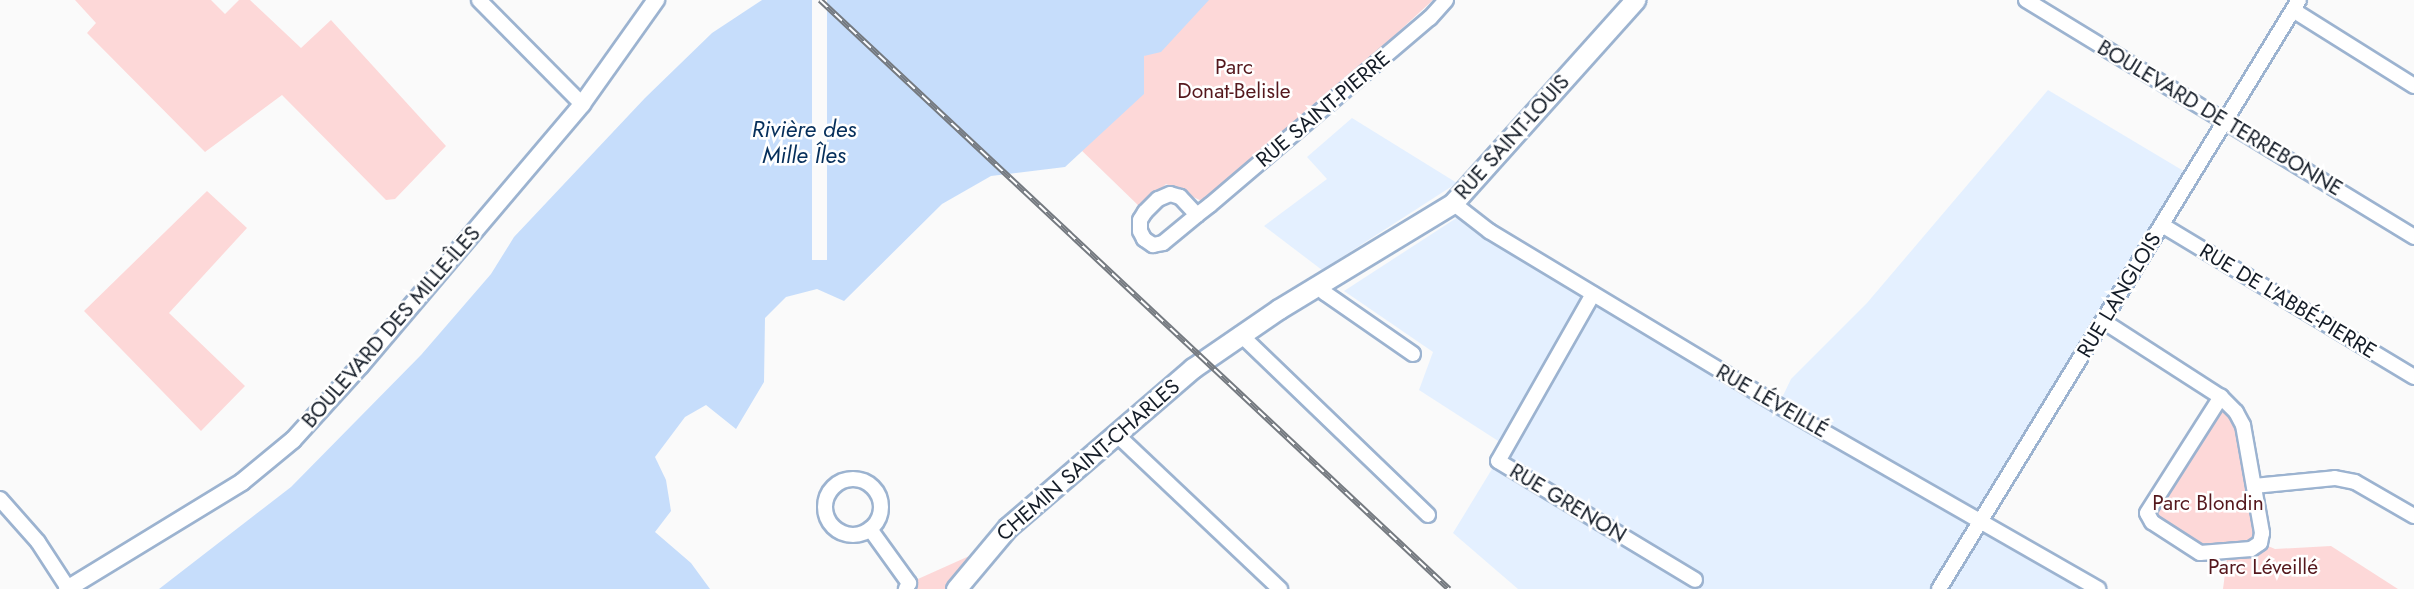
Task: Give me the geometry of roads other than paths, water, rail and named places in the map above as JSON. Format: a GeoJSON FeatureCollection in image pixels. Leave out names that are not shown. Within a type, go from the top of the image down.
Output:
{"type":"FeatureCollection","features":[{"type":"Feature","properties":{"kind":"main road","name":"RUE SAINT-LOUIS"},"geometry":{"type":"LineString","coordinates":[[1235,338],[1453,202],[1635,0]]}},
{"type":"Feature","properties":{"kind":"main road","name":"CHEMIN SAINT-CHARLES"},"geometry":{"type":"LineString","coordinates":[[956,589],[1008,527],[1193,368],[1235,338]]}},
{"type":"Feature","properties":{"kind":"street"},"geometry":{"type":"LineString","coordinates":[[479,0],[582,104]]}},
{"type":"Feature","properties":{"kind":"street","name":"BOULEVARD DES MILLE-ÎLES"},"geometry":{"type":"LineString","coordinates":[[67,589],[242,482],[293,440],[361,365],[582,104],[656,0]]}},
{"type":"Feature","properties":{"kind":"street","name":"RUE SAINT-PIERRE"},"geometry":{"type":"LineString","coordinates":[[1197,215],[1430,18],[1446,0]]}},
{"type":"Feature","properties":{"kind":"street","name":"BOULEVARD DE TERREBONNE"},"geometry":{"type":"LineString","coordinates":[[2026,0],[2414,237]]}},
{"type":"Feature","properties":{"kind":"street"},"geometry":{"type":"LineString","coordinates":[[2296,5],[2414,86]]}},
{"type":"Feature","properties":{"kind":"street","name":"RUE LANGLOIS"},"geometry":{"type":"LineString","coordinates":[[1939,589],[2296,5]]}},
{"type":"Feature","properties":{"kind":"street","name":"RUE LÉVEILLÉ"},"geometry":{"type":"LineString","coordinates":[[1453,202],[1489,232],[1779,406],[1982,520],[2098,589]]}},
{"type":"Feature","properties":{"kind":"street","name":"RUE DE L'ABBÉ-PIERRE"},"geometry":{"type":"LineString","coordinates":[[2162,225],[2414,377]]}},
{"type":"Feature","properties":{"kind":"street"},"geometry":{"type":"LineString","coordinates":[[1319,285],[1325,293],[1413,354]]}},
{"type":"Feature","properties":{"kind":"street","name":"RUE GRENON"},"geometry":{"type":"LineString","coordinates":[[1593,294],[1498,461],[1695,580]]}},
{"type":"Feature","properties":{"kind":"street"},"geometry":{"type":"LineString","coordinates":[[2103,321],[2221,397],[2236,412],[2243,425],[2262,533],[2260,543],[2251,549],[2200,552],[2152,522],[2147,513],[2221,397]]}},
{"type":"Feature","properties":{"kind":"street"},"geometry":{"type":"LineString","coordinates":[[1235,338],[1428,515]]}},
{"type":"Feature","properties":{"kind":"street"},"geometry":{"type":"LineString","coordinates":[[1116,434],[1280,589]]}},
{"type":"Feature","properties":{"kind":"street"},"geometry":{"type":"LineString","coordinates":[[2254,486],[2335,478],[2355,482],[2414,516]]}},
{"type":"Feature","properties":{"kind":"street"},"geometry":{"type":"LineString","coordinates":[[0,499],[38,542],[67,589]]}},
{"type":"Feature","properties":{"kind":"street"},"geometry":{"type":"LineString","coordinates":[[870,529],[908,586]]}},
{"type":"Feature","properties":{"kind":"water","name":"Rivière des Mille Îles"},"geometry":{"type":"Polygon","coordinates":[[[762,0],[1209,0],[1161,52],[1144,56],[1144,94],[1065,167],[991,176],[942,204],[844,301],[817,289],[786,297],[765,318],[764,382],[736,429],[706,405],[685,417],[655,457],[666,480],[671,511],[655,532],[691,563],[710,589],[159,589],[291,487],[421,355],[491,274],[514,237],[645,98],[712,33],[762,0]]]}},
{"type":"Feature","properties":{"kind":"railway"},"geometry":{"type":"LineString","coordinates":[[820,0],[1449,589]]}},
{"type":"Feature","properties":{"kind":"park label","name":"Parc Donat-Belisle"},"geometry":{"type":"Point","coordinates":[1234,79]}},
{"type":"Feature","properties":{"kind":"park label","name":"Parc Blondin"},"geometry":{"type":"Point","coordinates":[2208,503]}},
{"type":"Feature","properties":{"kind":"park label","name":"Parc Léveillé"},"geometry":{"type":"Point","coordinates":[2263,567]}}]}
